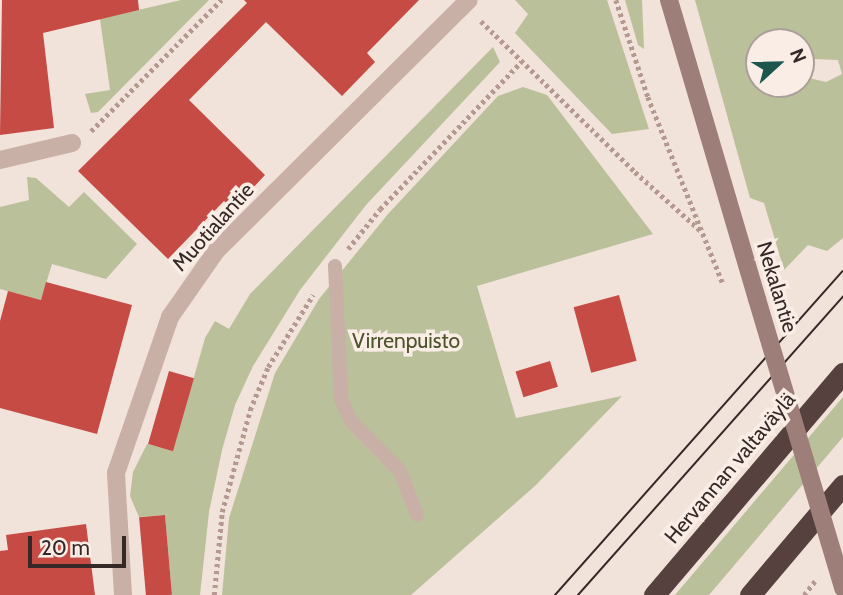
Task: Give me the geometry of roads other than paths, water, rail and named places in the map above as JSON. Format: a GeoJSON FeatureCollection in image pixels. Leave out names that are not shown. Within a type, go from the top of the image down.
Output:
{"type":"FeatureCollection","features":[{"type":"Feature","properties":{"kind":"highway","name":"Hervannan valtaväylä"},"geometry":{"type":"LineString","coordinates":[[654,595],[843,373]]}},
{"type":"Feature","properties":{"kind":"highway"},"geometry":{"type":"LineString","coordinates":[[750,595],[843,485]]}},
{"type":"Feature","properties":{"kind":"main road","name":"Nekalantie"},"geometry":{"type":"LineString","coordinates":[[669,0],[843,587]]}},
{"type":"Feature","properties":{"kind":"street","name":"Muotialantie"},"geometry":{"type":"LineString","coordinates":[[123,595],[116,473],[170,317],[216,251],[467,2]]}},
{"type":"Feature","properties":{"kind":"street"},"geometry":{"type":"LineString","coordinates":[[0,160],[72,143]]}},
{"type":"Feature","properties":{"kind":"lane"},"geometry":{"type":"LineString","coordinates":[[335,266],[341,399],[351,421],[400,471],[418,515]]}},
{"type":"Feature","properties":{"kind":"tram line"},"geometry":{"type":"LineString","coordinates":[[555,595],[843,271]]}},
{"type":"Feature","properties":{"kind":"tram line"},"geometry":{"type":"LineString","coordinates":[[578,595],[843,296]]}},
{"type":"Feature","properties":{"kind":"park label","name":"Virrenpuisto"},"geometry":{"type":"Point","coordinates":[406,341]}}]}
